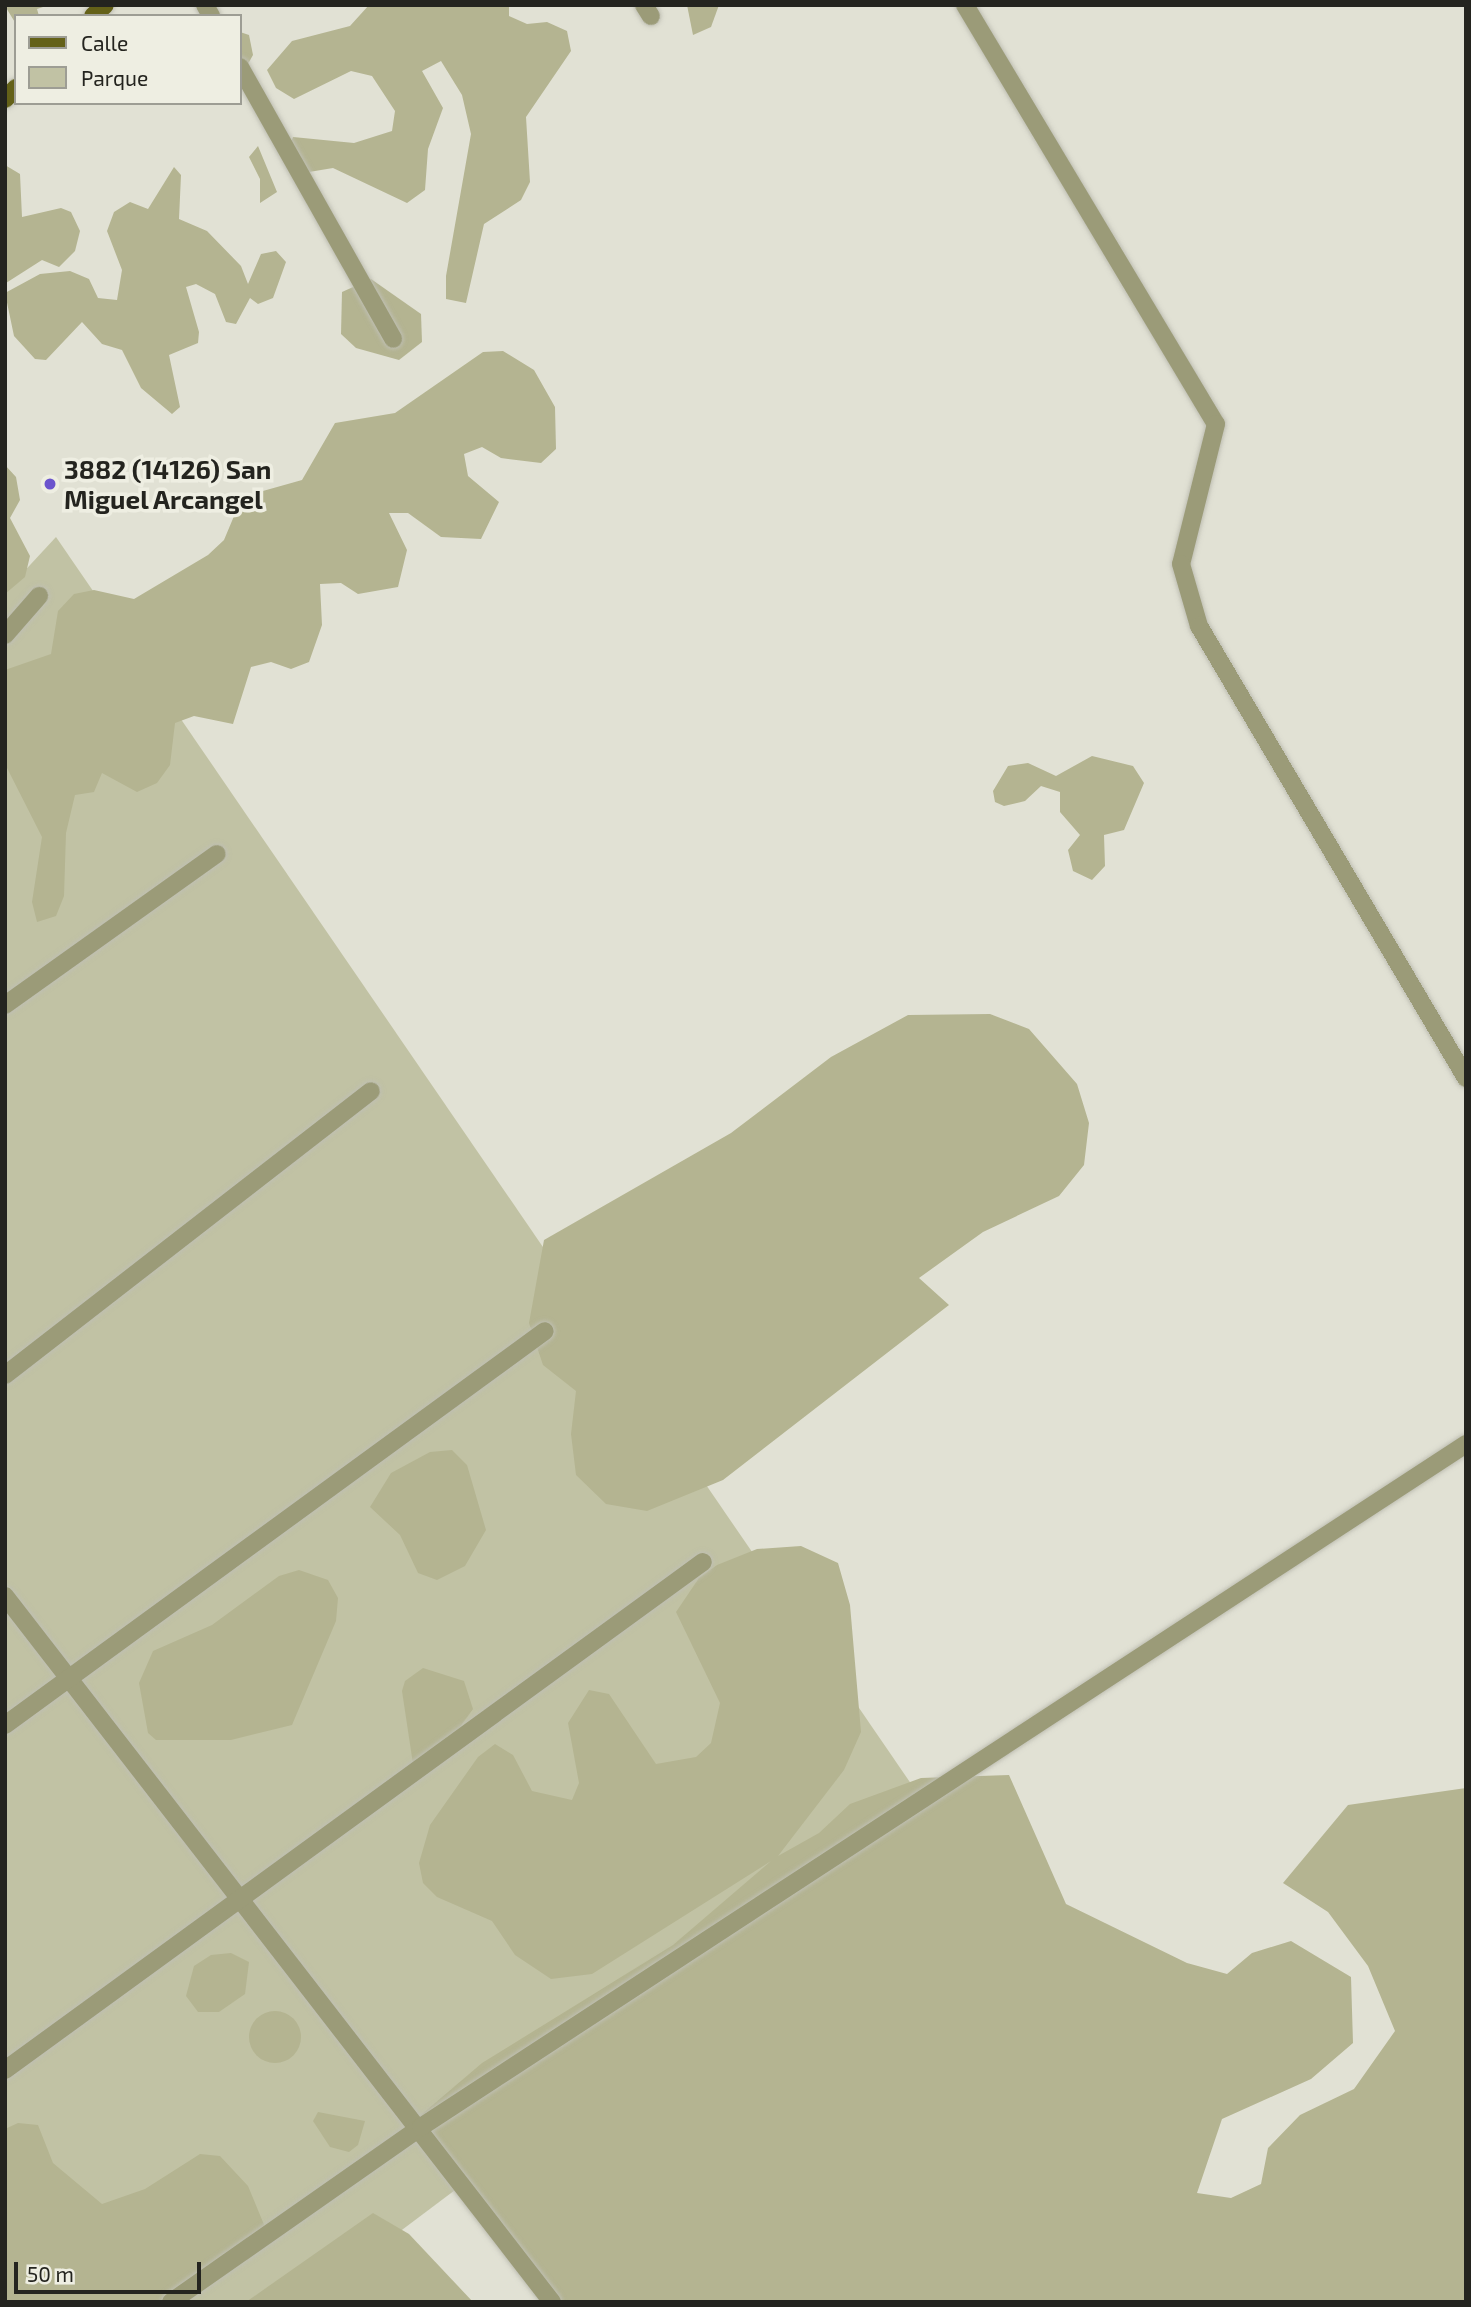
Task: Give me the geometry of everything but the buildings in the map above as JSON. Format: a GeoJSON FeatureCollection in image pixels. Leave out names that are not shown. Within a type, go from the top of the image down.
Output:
{"type":"FeatureCollection","features":[{"type":"Feature","properties":{"kind":"street"},"geometry":{"type":"LineString","coordinates":[[965,5],[1216,424],[1181,564],[1199,626],[1466,1078]]}},
{"type":"Feature","properties":{"kind":"street"},"geometry":{"type":"LineString","coordinates":[[242,71],[393,339]]}},
{"type":"Feature","properties":{"kind":"street"},"geometry":{"type":"LineString","coordinates":[[5,635],[39,596]]}},
{"type":"Feature","properties":{"kind":"street"},"geometry":{"type":"LineString","coordinates":[[5,1005],[217,854]]}},
{"type":"Feature","properties":{"kind":"street"},"geometry":{"type":"LineString","coordinates":[[5,1375],[371,1091]]}},
{"type":"Feature","properties":{"kind":"street"},"geometry":{"type":"LineString","coordinates":[[5,1725],[545,1331]]}},
{"type":"Feature","properties":{"kind":"street"},"geometry":{"type":"LineString","coordinates":[[171,2302],[421,2127],[1466,1444]]}},
{"type":"Feature","properties":{"kind":"street"},"geometry":{"type":"LineString","coordinates":[[5,2070],[703,1562]]}},
{"type":"Feature","properties":{"kind":"street"},"geometry":{"type":"LineString","coordinates":[[5,1596],[66,1680],[238,1900],[421,2127],[552,2302]]}},
{"type":"Feature","properties":{"kind":"green space"},"geometry":{"type":"Polygon","coordinates":[[[49,5],[37,9],[38,14],[14,14],[14,21],[5,6],[49,5]]]}},
{"type":"Feature","properties":{"kind":"green space"},"geometry":{"type":"Polygon","coordinates":[[[369,5],[509,5],[509,16],[527,24],[547,22],[567,31],[571,51],[526,117],[530,182],[521,200],[484,224],[466,303],[446,299],[446,276],[471,134],[462,95],[441,61],[422,71],[443,108],[428,149],[425,190],[407,203],[333,168],[291,175],[285,156],[293,137],[354,143],[392,131],[395,111],[372,76],[351,71],[294,99],[276,88],[267,70],[292,41],[350,26],[369,5]]]}},
{"type":"Feature","properties":{"kind":"green space"},"geometry":{"type":"Polygon","coordinates":[[[687,5],[719,5],[711,27],[693,35],[687,5]]]}},
{"type":"Feature","properties":{"kind":"green space"},"geometry":{"type":"Polygon","coordinates":[[[242,33],[249,35],[253,55],[242,74],[242,33]]]}},
{"type":"Feature","properties":{"kind":"green space"},"geometry":{"type":"Polygon","coordinates":[[[258,146],[277,192],[260,203],[260,179],[249,157],[258,146]]]}},
{"type":"Feature","properties":{"kind":"green space"},"geometry":{"type":"Polygon","coordinates":[[[5,165],[20,174],[22,217],[61,208],[71,212],[80,231],[75,251],[59,267],[42,260],[6,283],[5,165]]]}},
{"type":"Feature","properties":{"kind":"green space"},"geometry":{"type":"Polygon","coordinates":[[[174,167],[181,175],[179,219],[207,231],[241,266],[248,284],[261,254],[276,251],[286,262],[273,298],[258,304],[250,298],[236,324],[226,322],[215,294],[196,284],[186,287],[199,332],[198,343],[169,355],[180,407],[172,414],[141,388],[122,350],[102,344],[82,322],[46,360],[35,359],[14,336],[5,293],[40,274],[70,271],[89,279],[98,298],[117,300],[122,270],[107,231],[114,212],[130,202],[148,209],[174,167]]]}},
{"type":"Feature","properties":{"kind":"green space"},"geometry":{"type":"Polygon","coordinates":[[[371,279],[421,314],[422,342],[399,360],[356,348],[341,334],[342,292],[371,279]]]}},
{"type":"Feature","properties":{"kind":"green space"},"geometry":{"type":"Polygon","coordinates":[[[503,351],[534,370],[555,407],[556,449],[541,463],[501,458],[482,447],[464,454],[468,476],[499,502],[481,539],[441,537],[408,513],[389,513],[407,550],[398,587],[358,594],[341,583],[320,584],[322,625],[309,662],[291,669],[271,662],[251,667],[233,724],[194,716],[175,723],[170,765],[157,783],[137,792],[102,773],[94,792],[75,795],[66,833],[64,896],[56,916],[37,922],[32,902],[42,837],[5,764],[5,670],[51,654],[58,611],[74,594],[94,590],[134,599],[208,555],[224,540],[242,497],[302,480],[335,423],[395,413],[483,352],[503,351]]]}},
{"type":"Feature","properties":{"kind":"green space"},"geometry":{"type":"Polygon","coordinates":[[[5,465],[16,477],[20,500],[10,518],[30,556],[25,577],[5,594],[5,465]]]}},
{"type":"Feature","properties":{"kind":"green space"},"geometry":{"type":"Polygon","coordinates":[[[56,537],[940,1826],[306,2302],[5,2302],[5,592],[56,537]]]}},
{"type":"Feature","properties":{"kind":"green space"},"geometry":{"type":"Polygon","coordinates":[[[1092,756],[1133,766],[1144,783],[1124,830],[1104,835],[1105,866],[1092,880],[1073,871],[1068,850],[1080,835],[1060,812],[1060,792],[1041,786],[1025,801],[1004,806],[995,802],[993,791],[1008,766],[1028,763],[1056,776],[1092,756]]]}},
{"type":"Feature","properties":{"kind":"green space"},"geometry":{"type":"Polygon","coordinates":[[[990,1014],[1029,1029],[1077,1084],[1089,1123],[1084,1165],[1059,1196],[983,1232],[919,1278],[949,1305],[723,1480],[647,1511],[606,1504],[576,1475],[571,1434],[576,1391],[543,1365],[529,1323],[544,1240],[731,1133],[831,1057],[908,1015],[990,1014]]]}},
{"type":"Feature","properties":{"kind":"green space"},"geometry":{"type":"Polygon","coordinates":[[[452,1450],[467,1465],[486,1530],[465,1566],[437,1580],[418,1573],[400,1535],[370,1507],[391,1473],[430,1452],[452,1450]]]}},
{"type":"Feature","properties":{"kind":"green space"},"geometry":{"type":"Polygon","coordinates":[[[801,1546],[838,1563],[850,1605],[861,1732],[844,1770],[778,1856],[819,1833],[850,1804],[921,1778],[1009,1775],[1066,1904],[1187,1963],[1227,1974],[1252,1953],[1291,1941],[1351,1977],[1353,2043],[1311,2079],[1222,2119],[1197,2193],[1231,2198],[1261,2184],[1268,2148],[1300,2115],[1354,2089],[1395,2031],[1368,1966],[1328,1912],[1283,1883],[1348,1805],[1466,1788],[1466,2302],[549,2302],[414,2121],[482,2063],[673,1945],[771,1861],[592,1974],[551,1979],[515,1955],[492,1921],[437,1897],[423,1883],[419,1863],[430,1825],[478,1757],[495,1744],[513,1755],[532,1791],[572,1800],[579,1783],[568,1723],[589,1690],[609,1694],[656,1764],[696,1757],[711,1743],[720,1703],[676,1612],[699,1578],[717,1565],[757,1549],[801,1546]]]}},
{"type":"Feature","properties":{"kind":"green space"},"geometry":{"type":"Polygon","coordinates":[[[299,1570],[328,1580],[338,1598],[336,1621],[292,1725],[231,1740],[156,1740],[148,1733],[139,1683],[153,1651],[212,1625],[279,1576],[299,1570]]]}},
{"type":"Feature","properties":{"kind":"green space"},"geometry":{"type":"Polygon","coordinates":[[[423,1668],[464,1681],[473,1709],[431,1767],[413,1764],[402,1691],[405,1681],[423,1668]]]}},
{"type":"Feature","properties":{"kind":"green space"},"geometry":{"type":"Polygon","coordinates":[[[231,1953],[249,1962],[245,1994],[219,2012],[198,2012],[186,1996],[194,1966],[211,1955],[231,1953]]]}},
{"type":"Feature","properties":{"kind":"green space"},"geometry":{"type":"Polygon","coordinates":[[[275,2011],[285,2013],[293,2019],[299,2027],[299,2047],[293,2055],[285,2061],[275,2063],[265,2061],[257,2055],[251,2047],[249,2037],[251,2027],[257,2019],[265,2013],[275,2011]]]}},
{"type":"Feature","properties":{"kind":"green space"},"geometry":{"type":"Polygon","coordinates":[[[318,2112],[365,2121],[358,2145],[349,2152],[330,2147],[313,2121],[318,2112]]]}},
{"type":"Feature","properties":{"kind":"green space"},"geometry":{"type":"Polygon","coordinates":[[[18,2123],[38,2125],[53,2163],[102,2204],[145,2189],[200,2154],[220,2156],[248,2186],[265,2227],[173,2302],[5,2302],[5,2129],[18,2123]]]}},
{"type":"Feature","properties":{"kind":"green space"},"geometry":{"type":"Polygon","coordinates":[[[373,2213],[409,2234],[473,2302],[246,2302],[373,2213]]]}},
{"type":"Feature","properties":{"kind":"place","name":"3882 (14126) San Miguel Arcangel"},"geometry":{"type":"Point","coordinates":[50,484]}}]}
